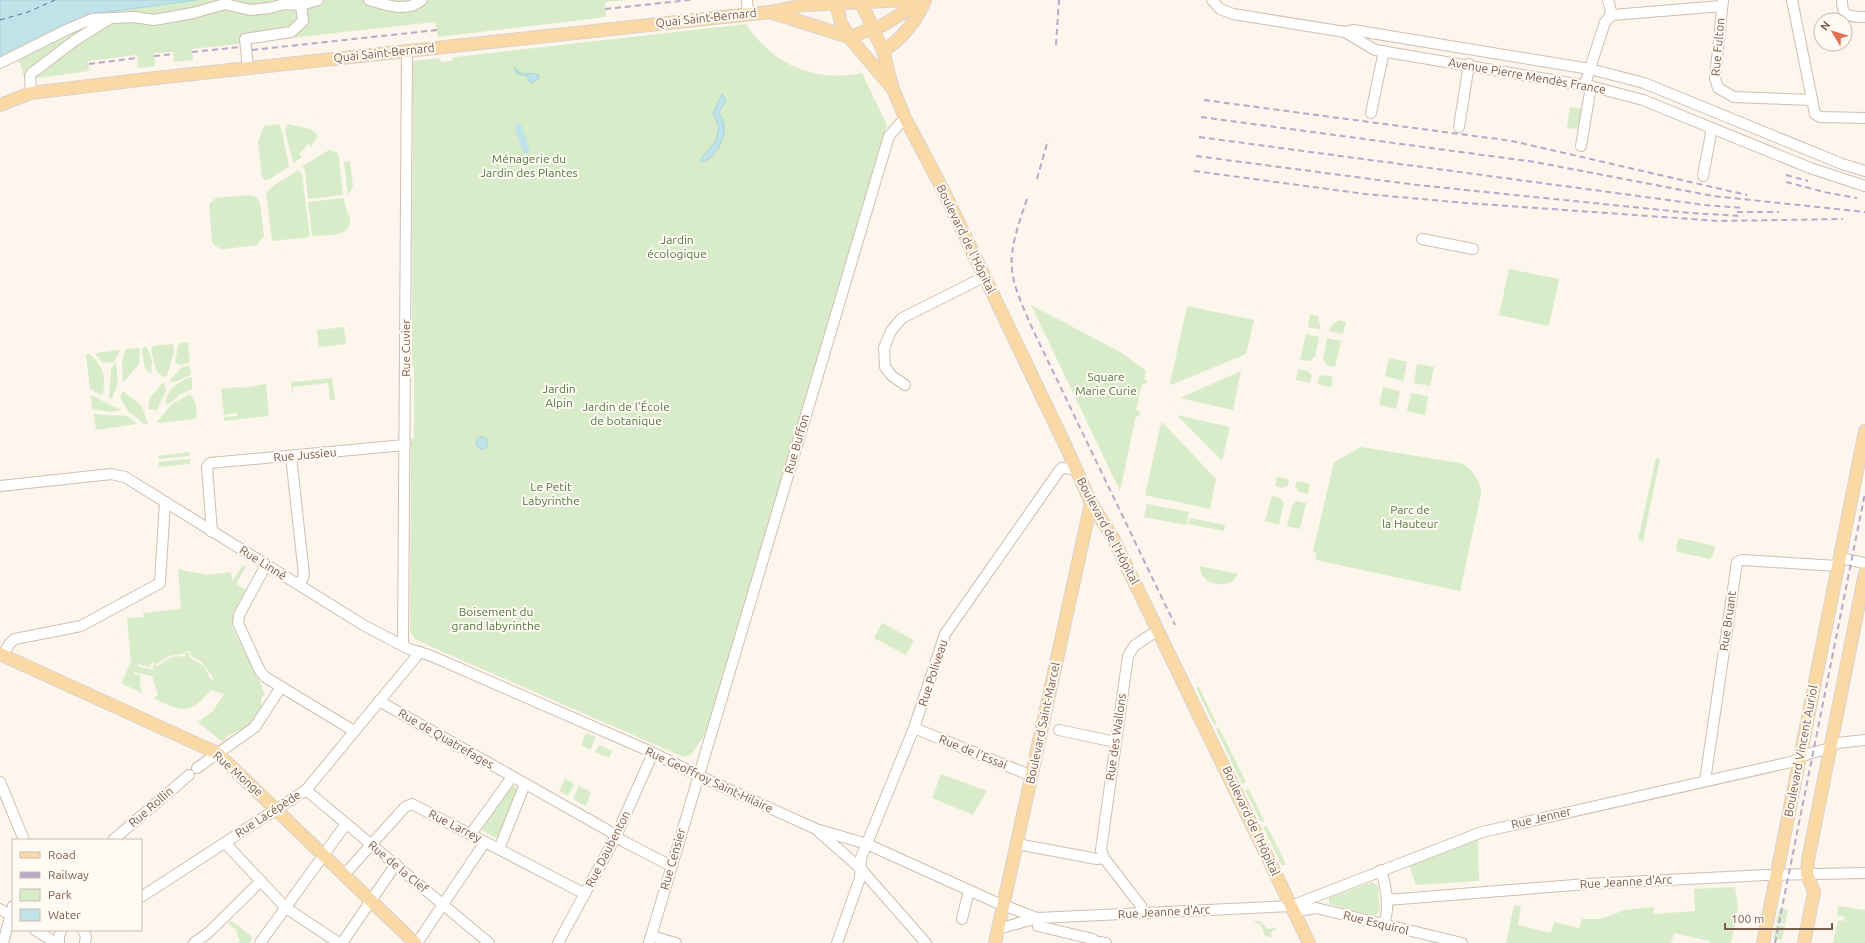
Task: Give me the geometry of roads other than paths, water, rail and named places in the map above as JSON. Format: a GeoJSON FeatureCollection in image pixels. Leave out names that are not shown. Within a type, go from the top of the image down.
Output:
{"type":"FeatureCollection","features":[{"type":"Feature","properties":{"kind":"main road","name":"Quai Saint-Bernard"},"geometry":{"type":"LineString","coordinates":[[0,105],[31,93],[248,67],[770,12],[807,2],[907,0]]}},
{"type":"Feature","properties":{"kind":"main road"},"geometry":{"type":"LineString","coordinates":[[849,37],[873,29],[924,0]]}},
{"type":"Feature","properties":{"kind":"main road"},"geometry":{"type":"LineString","coordinates":[[883,51],[896,43],[908,30],[924,0]]}},
{"type":"Feature","properties":{"kind":"main road","name":"Boulevard de l'Hôpital"},"geometry":{"type":"LineString","coordinates":[[835,2],[841,23],[849,37],[893,89],[905,118],[942,190],[1091,503],[1114,538],[1309,943]]}},
{"type":"Feature","properties":{"kind":"main road"},"geometry":{"type":"LineString","coordinates":[[861,2],[883,51],[893,89]]}},
{"type":"Feature","properties":{"kind":"main road","name":"Quai Saint-Bernard"},"geometry":{"type":"LineString","coordinates":[[770,12],[849,37]]}},
{"type":"Feature","properties":{"kind":"main road","name":"Boulevard Vincent Auriol"},"geometry":{"type":"LineString","coordinates":[[1763,943],[1865,431]]}},
{"type":"Feature","properties":{"kind":"main road","name":"Boulevard Saint-Marcel"},"geometry":{"type":"LineString","coordinates":[[995,943],[1091,503]]}},
{"type":"Feature","properties":{"kind":"main road"},"geometry":{"type":"LineString","coordinates":[[1804,943],[1814,892],[1807,874],[1808,860],[1865,573]]}},
{"type":"Feature","properties":{"kind":"main road","name":"Rue Monge"},"geometry":{"type":"LineString","coordinates":[[2,654],[217,753],[416,943]]}},
{"type":"Feature","properties":{"kind":"street"},"geometry":{"type":"LineString","coordinates":[[0,63],[87,22],[111,18],[134,17],[154,20],[193,13],[225,4],[250,10],[270,8],[284,4],[302,5],[318,0]]}},
{"type":"Feature","properties":{"kind":"street"},"geometry":{"type":"LineString","coordinates":[[369,0],[399,8],[419,3],[422,0]]}},
{"type":"Feature","properties":{"kind":"street"},"geometry":{"type":"LineString","coordinates":[[747,0],[748,14]]}},
{"type":"Feature","properties":{"kind":"street","name":"Avenue Pierre Mendès France"},"geometry":{"type":"LineString","coordinates":[[1212,0],[1220,9],[1233,14],[1345,32],[1354,30],[1590,69],[1644,83],[1842,164],[1865,170]]}},
{"type":"Feature","properties":{"kind":"street"},"geometry":{"type":"LineString","coordinates":[[1581,146],[1590,69],[1605,22],[1611,11],[1608,0]]}},
{"type":"Feature","properties":{"kind":"street"},"geometry":{"type":"LineString","coordinates":[[1792,0],[1815,114],[1820,117],[1865,118]]}},
{"type":"Feature","properties":{"kind":"street"},"geometry":{"type":"LineString","coordinates":[[1842,0],[1842,8],[1845,14],[1850,16],[1865,17]]}},
{"type":"Feature","properties":{"kind":"street"},"geometry":{"type":"LineString","coordinates":[[1609,17],[1617,14],[1722,3]]}},
{"type":"Feature","properties":{"kind":"street","name":"Rue Fulton"},"geometry":{"type":"LineString","coordinates":[[1722,3],[1715,78],[1716,85],[1722,91],[1734,97],[1812,100]]}},
{"type":"Feature","properties":{"kind":"street"},"geometry":{"type":"LineString","coordinates":[[248,67],[245,39],[291,32],[303,21],[302,5]]}},
{"type":"Feature","properties":{"kind":"street"},"geometry":{"type":"LineString","coordinates":[[31,93],[30,76],[32,73],[74,41],[111,18]]}},
{"type":"Feature","properties":{"kind":"street","name":"Avenue Pierre Mendès France"},"geometry":{"type":"LineString","coordinates":[[1345,32],[1375,50],[1469,64],[1588,85],[1643,100],[1810,168],[1865,186]]}},
{"type":"Feature","properties":{"kind":"street","name":"Rue Cuvier"},"geometry":{"type":"LineString","coordinates":[[403,646],[407,50]]}},
{"type":"Feature","properties":{"kind":"street"},"geometry":{"type":"LineString","coordinates":[[1371,113],[1384,51]]}},
{"type":"Feature","properties":{"kind":"street"},"geometry":{"type":"LineString","coordinates":[[1459,127],[1469,64]]}},
{"type":"Feature","properties":{"kind":"street"},"geometry":{"type":"LineString","coordinates":[[1704,176],[1710,128],[1714,112]]}},
{"type":"Feature","properties":{"kind":"street","name":"Rue Buffon"},"geometry":{"type":"LineString","coordinates":[[698,775],[889,136],[905,118]]}},
{"type":"Feature","properties":{"kind":"street"},"geometry":{"type":"LineString","coordinates":[[1422,239],[1473,249]]}},
{"type":"Feature","properties":{"kind":"street"},"geometry":{"type":"LineString","coordinates":[[905,385],[892,376],[886,367],[884,348],[891,331],[902,318],[984,277]]}},
{"type":"Feature","properties":{"kind":"street","name":"Rue Jussieu"},"geometry":{"type":"LineString","coordinates":[[212,532],[207,467],[210,463],[405,445]]}},
{"type":"Feature","properties":{"kind":"street"},"geometry":{"type":"LineString","coordinates":[[291,456],[304,575],[300,585]]}},
{"type":"Feature","properties":{"kind":"street","name":"Rue Poliveau"},"geometry":{"type":"LineString","coordinates":[[838,943],[860,878],[861,858],[932,680],[937,656],[945,634],[1059,471],[1062,468],[1076,469]]}},
{"type":"Feature","properties":{"kind":"street","name":"Rue Linné"},"geometry":{"type":"LineString","coordinates":[[0,485],[111,474],[125,476],[212,532],[365,626],[403,646],[418,652]]}},
{"type":"Feature","properties":{"kind":"street"},"geometry":{"type":"LineString","coordinates":[[2,654],[15,639],[81,626],[160,583],[165,502]]}},
{"type":"Feature","properties":{"kind":"street","name":"Rue Bruant"},"geometry":{"type":"LineString","coordinates":[[1705,781],[1737,562],[1742,560],[1839,562]]}},
{"type":"Feature","properties":{"kind":"street"},"geometry":{"type":"LineString","coordinates":[[1839,562],[1865,563]]}},
{"type":"Feature","properties":{"kind":"street"},"geometry":{"type":"LineString","coordinates":[[266,565],[239,615],[238,623],[265,677],[354,731]]}},
{"type":"Feature","properties":{"kind":"street","name":"Rue des Wallons"},"geometry":{"type":"LineString","coordinates":[[1104,858],[1102,850],[1115,742],[1128,656],[1134,646],[1158,630]]}},
{"type":"Feature","properties":{"kind":"street","name":"Rue Geoffroy Saint-Hilaire"},"geometry":{"type":"LineString","coordinates":[[418,652],[429,655],[653,753],[816,829],[867,844],[1003,905]]}},
{"type":"Feature","properties":{"kind":"street","name":"Rue Lacépède"},"geometry":{"type":"LineString","coordinates":[[142,896],[306,790],[418,652]]}},
{"type":"Feature","properties":{"kind":"street"},"geometry":{"type":"LineString","coordinates":[[197,768],[255,727],[281,687]]}},
{"type":"Feature","properties":{"kind":"street","name":"Rue de Quatrefages"},"geometry":{"type":"LineString","coordinates":[[379,701],[671,866]]}},
{"type":"Feature","properties":{"kind":"street","name":"Rue de l'Essai"},"geometry":{"type":"LineString","coordinates":[[914,728],[1032,776]]}},
{"type":"Feature","properties":{"kind":"street"},"geometry":{"type":"LineString","coordinates":[[1059,730],[1115,742]]}},
{"type":"Feature","properties":{"kind":"street","name":"Rue Jenner"},"geometry":{"type":"LineString","coordinates":[[1291,906],[1482,832],[1791,762],[1830,748],[1837,743],[1865,740]]}},
{"type":"Feature","properties":{"kind":"street","name":"Rue Daubenton"},"geometry":{"type":"LineString","coordinates":[[558,943],[616,836],[653,753]]}},
{"type":"Feature","properties":{"kind":"street","name":"Rue Rollin"},"geometry":{"type":"LineString","coordinates":[[114,839],[189,775]]}},
{"type":"Feature","properties":{"kind":"street","name":"Rue Censier"},"geometry":{"type":"LineString","coordinates":[[650,939],[698,775]]}},
{"type":"Feature","properties":{"kind":"street"},"geometry":{"type":"LineString","coordinates":[[471,834],[512,777]]}},
{"type":"Feature","properties":{"kind":"street"},"geometry":{"type":"LineString","coordinates":[[0,782],[24,839]]}},
{"type":"Feature","properties":{"kind":"street"},"geometry":{"type":"LineString","coordinates":[[499,849],[525,784]]}},
{"type":"Feature","properties":{"kind":"street","name":"Rue de la Clef"},"geometry":{"type":"LineString","coordinates":[[306,790],[489,943]]}},
{"type":"Feature","properties":{"kind":"street","name":"Rue Larrey"},"geometry":{"type":"LineString","coordinates":[[344,875],[405,807],[412,804],[585,894]]}},
{"type":"Feature","properties":{"kind":"street"},"geometry":{"type":"LineString","coordinates":[[260,943],[346,824]]}},
{"type":"Feature","properties":{"kind":"street"},"geometry":{"type":"LineString","coordinates":[[816,829],[860,868],[926,943]]}},
{"type":"Feature","properties":{"kind":"street"},"geometry":{"type":"LineString","coordinates":[[416,943],[485,842]]}},
{"type":"Feature","properties":{"kind":"street"},"geometry":{"type":"LineString","coordinates":[[225,843],[286,908],[340,943],[396,864]]}},
{"type":"Feature","properties":{"kind":"street"},"geometry":{"type":"LineString","coordinates":[[1017,844],[1097,859],[1104,858],[1141,906],[1141,912]]}},
{"type":"Feature","properties":{"kind":"street"},"geometry":{"type":"LineString","coordinates":[[1381,870],[1387,900],[1387,918],[1383,925]]}},
{"type":"Feature","properties":{"kind":"street","name":"Rue Jeanne d'Arc"},"geometry":{"type":"LineString","coordinates":[[1387,900],[1587,884],[1776,875],[1865,873]]}},
{"type":"Feature","properties":{"kind":"street"},"geometry":{"type":"LineString","coordinates":[[194,943],[208,933],[261,880]]}},
{"type":"Feature","properties":{"kind":"street"},"geometry":{"type":"LineString","coordinates":[[962,919],[969,890]]}},
{"type":"Feature","properties":{"kind":"street","name":"Rue Jeanne d'Arc"},"geometry":{"type":"LineString","coordinates":[[1003,905],[1037,918]]}},
{"type":"Feature","properties":{"kind":"street","name":"Rue Jeanne d'Arc"},"geometry":{"type":"LineString","coordinates":[[998,929],[1037,918],[1291,906]]}},
{"type":"Feature","properties":{"kind":"street","name":"Rue Esquirol"},"geometry":{"type":"LineString","coordinates":[[1291,906],[1304,910],[1316,908],[1462,943]]}},
{"type":"Feature","properties":{"kind":"street"},"geometry":{"type":"LineString","coordinates":[[0,909],[12,913],[3,943]]}},
{"type":"Feature","properties":{"kind":"street"},"geometry":{"type":"LineString","coordinates":[[1071,933],[1072,916]]}},
{"type":"Feature","properties":{"kind":"street"},"geometry":{"type":"LineString","coordinates":[[1037,918],[1038,926],[1099,941]]}},
{"type":"Feature","properties":{"kind":"street"},"geometry":{"type":"LineString","coordinates":[[37,931],[56,943]]}},
{"type":"Feature","properties":{"kind":"street"},"geometry":{"type":"LineString","coordinates":[[59,943],[59,937],[62,931]]}},
{"type":"Feature","properties":{"kind":"street"},"geometry":{"type":"LineString","coordinates":[[650,939],[676,943]]}},
{"type":"Feature","properties":{"kind":"water"},"geometry":{"type":"Polygon","coordinates":[[[0,0],[197,0],[93,14],[0,59],[0,0]]]}},
{"type":"Feature","properties":{"kind":"water"},"geometry":{"type":"Polygon","coordinates":[[[514,67],[520,73],[539,75],[538,79],[533,83],[528,80],[528,76],[517,74],[514,67]]]}},
{"type":"Feature","properties":{"kind":"water"},"geometry":{"type":"Polygon","coordinates":[[[722,94],[726,100],[719,112],[724,125],[723,136],[719,147],[711,157],[702,162],[701,159],[716,141],[719,127],[713,113],[722,94]]]}},
{"type":"Feature","properties":{"kind":"water"},"geometry":{"type":"Polygon","coordinates":[[[480,437],[484,437],[488,443],[484,449],[480,449],[476,445],[476,441],[480,437]]]}},
{"type":"Feature","properties":{"kind":"waterway"},"geometry":{"type":"LineString","coordinates":[[518,127],[526,150]]}},
{"type":"Feature","properties":{"kind":"railway"},"geometry":{"type":"LineString","coordinates":[[605,9],[690,0]]}},
{"type":"Feature","properties":{"kind":"railway"},"geometry":{"type":"LineString","coordinates":[[1056,45],[1059,0]]}},
{"type":"Feature","properties":{"kind":"railway"},"geometry":{"type":"LineString","coordinates":[[252,50],[437,30]]}},
{"type":"Feature","properties":{"kind":"railway"},"geometry":{"type":"LineString","coordinates":[[192,52],[240,47]]}},
{"type":"Feature","properties":{"kind":"railway"},"geometry":{"type":"LineString","coordinates":[[154,56],[174,54]]}},
{"type":"Feature","properties":{"kind":"railway"},"geometry":{"type":"LineString","coordinates":[[89,64],[137,58]]}},
{"type":"Feature","properties":{"kind":"railway"},"geometry":{"type":"LineString","coordinates":[[1204,100],[1512,141],[1747,195]]}},
{"type":"Feature","properties":{"kind":"railway"},"geometry":{"type":"LineString","coordinates":[[1201,117],[1535,162],[1713,196],[1865,212]]}},
{"type":"Feature","properties":{"kind":"railway"},"geometry":{"type":"LineString","coordinates":[[1199,137],[1705,205],[1744,208]]}},
{"type":"Feature","properties":{"kind":"railway"},"geometry":{"type":"LineString","coordinates":[[1037,179],[1048,140]]}},
{"type":"Feature","properties":{"kind":"railway"},"geometry":{"type":"LineString","coordinates":[[1196,156],[1417,185],[1691,213],[1743,216]]}},
{"type":"Feature","properties":{"kind":"railway"},"geometry":{"type":"LineString","coordinates":[[1194,171],[1365,194],[1466,203],[1719,221],[1843,219]]}},
{"type":"Feature","properties":{"kind":"railway"},"geometry":{"type":"LineString","coordinates":[[1786,175],[1808,181]]}},
{"type":"Feature","properties":{"kind":"railway"},"geometry":{"type":"LineString","coordinates":[[1786,182],[1824,192],[1857,198]]}},
{"type":"Feature","properties":{"kind":"railway"},"geometry":{"type":"LineString","coordinates":[[1027,199],[1012,253],[1014,280],[1018,294],[1034,332],[1175,625]]}},
{"type":"Feature","properties":{"kind":"railway"},"geometry":{"type":"LineString","coordinates":[[1737,212],[1779,212]]}},
{"type":"Feature","properties":{"kind":"railway"},"geometry":{"type":"LineString","coordinates":[[1775,943],[1865,493]]}},
{"type":"Feature","properties":{"kind":"park label","name":"Ménagerie du Jardin des Plantes"},"geometry":{"type":"Point","coordinates":[529,166]}},
{"type":"Feature","properties":{"kind":"park label","name":"Jardin écologique"},"geometry":{"type":"Point","coordinates":[677,247]}},
{"type":"Feature","properties":{"kind":"park label","name":"Square Marie Curie"},"geometry":{"type":"Point","coordinates":[1106,384]}},
{"type":"Feature","properties":{"kind":"park label","name":"Jardin Alpin"},"geometry":{"type":"Point","coordinates":[559,396]}},
{"type":"Feature","properties":{"kind":"park label","name":"Jardin de l'École de botanique"},"geometry":{"type":"Point","coordinates":[626,414]}},
{"type":"Feature","properties":{"kind":"park label","name":"Le Petit Labyrinthe"},"geometry":{"type":"Point","coordinates":[551,494]}},
{"type":"Feature","properties":{"kind":"park label","name":"Parc de la Hauteur"},"geometry":{"type":"Point","coordinates":[1410,517]}},
{"type":"Feature","properties":{"kind":"park label","name":"Boisement du grand labyrinthe"},"geometry":{"type":"Point","coordinates":[496,619]}}]}
